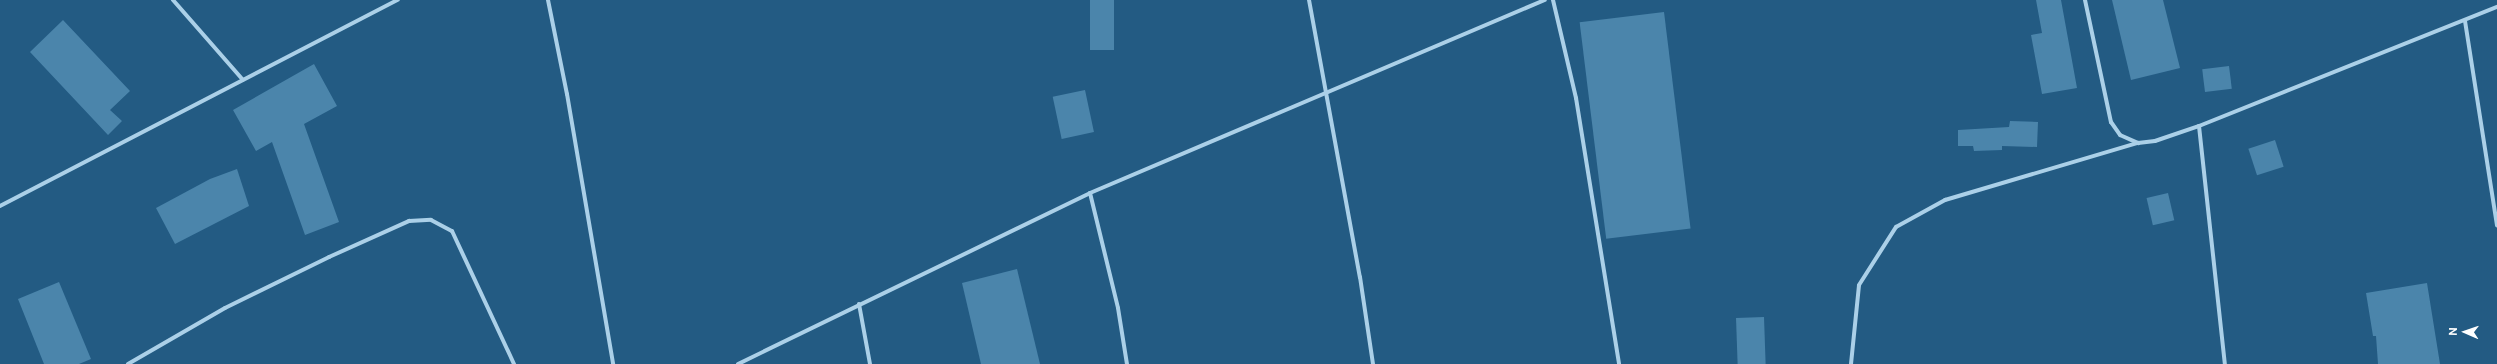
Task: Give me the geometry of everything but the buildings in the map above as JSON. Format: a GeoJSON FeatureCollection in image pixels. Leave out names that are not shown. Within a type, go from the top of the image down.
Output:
{"type":"FeatureCollection","features":[{"type":"Feature","properties":{"kind":"street"},"geometry":{"type":"LineString","coordinates":[[173,0],[243,80]]}},
{"type":"Feature","properties":{"kind":"street"},"geometry":{"type":"LineString","coordinates":[[0,206],[398,0]]}},
{"type":"Feature","properties":{"kind":"street"},"geometry":{"type":"LineString","coordinates":[[548,0],[567,94],[613,364]]}},
{"type":"Feature","properties":{"kind":"street"},"geometry":{"type":"LineString","coordinates":[[1309,0],[1360,277],[1373,364]]}},
{"type":"Feature","properties":{"kind":"street"},"geometry":{"type":"LineString","coordinates":[[738,364],[1090,192],[1326,94],[1545,0]]}},
{"type":"Feature","properties":{"kind":"street"},"geometry":{"type":"LineString","coordinates":[[1553,0],[1576,98],[1619,364]]}},
{"type":"Feature","properties":{"kind":"street"},"geometry":{"type":"LineString","coordinates":[[2085,0],[2111,122],[2120,135],[2138,143]]}},
{"type":"Feature","properties":{"kind":"street"},"geometry":{"type":"LineString","coordinates":[[1851,364],[1859,285],[1896,227],[1945,200],[2138,143],[2155,141],[2199,126],[2497,7]]}},
{"type":"Feature","properties":{"kind":"street"},"geometry":{"type":"LineString","coordinates":[[2465,20],[2497,226]]}},
{"type":"Feature","properties":{"kind":"street"},"geometry":{"type":"LineString","coordinates":[[2199,126],[2225,364]]}},
{"type":"Feature","properties":{"kind":"street"},"geometry":{"type":"LineString","coordinates":[[1090,192],[1118,308],[1127,364]]}},
{"type":"Feature","properties":{"kind":"street"},"geometry":{"type":"LineString","coordinates":[[128,364],[225,308],[329,257],[409,221],[431,220],[452,231],[514,364]]}},
{"type":"Feature","properties":{"kind":"street"},"geometry":{"type":"LineString","coordinates":[[859,304],[870,364]]}}]}
